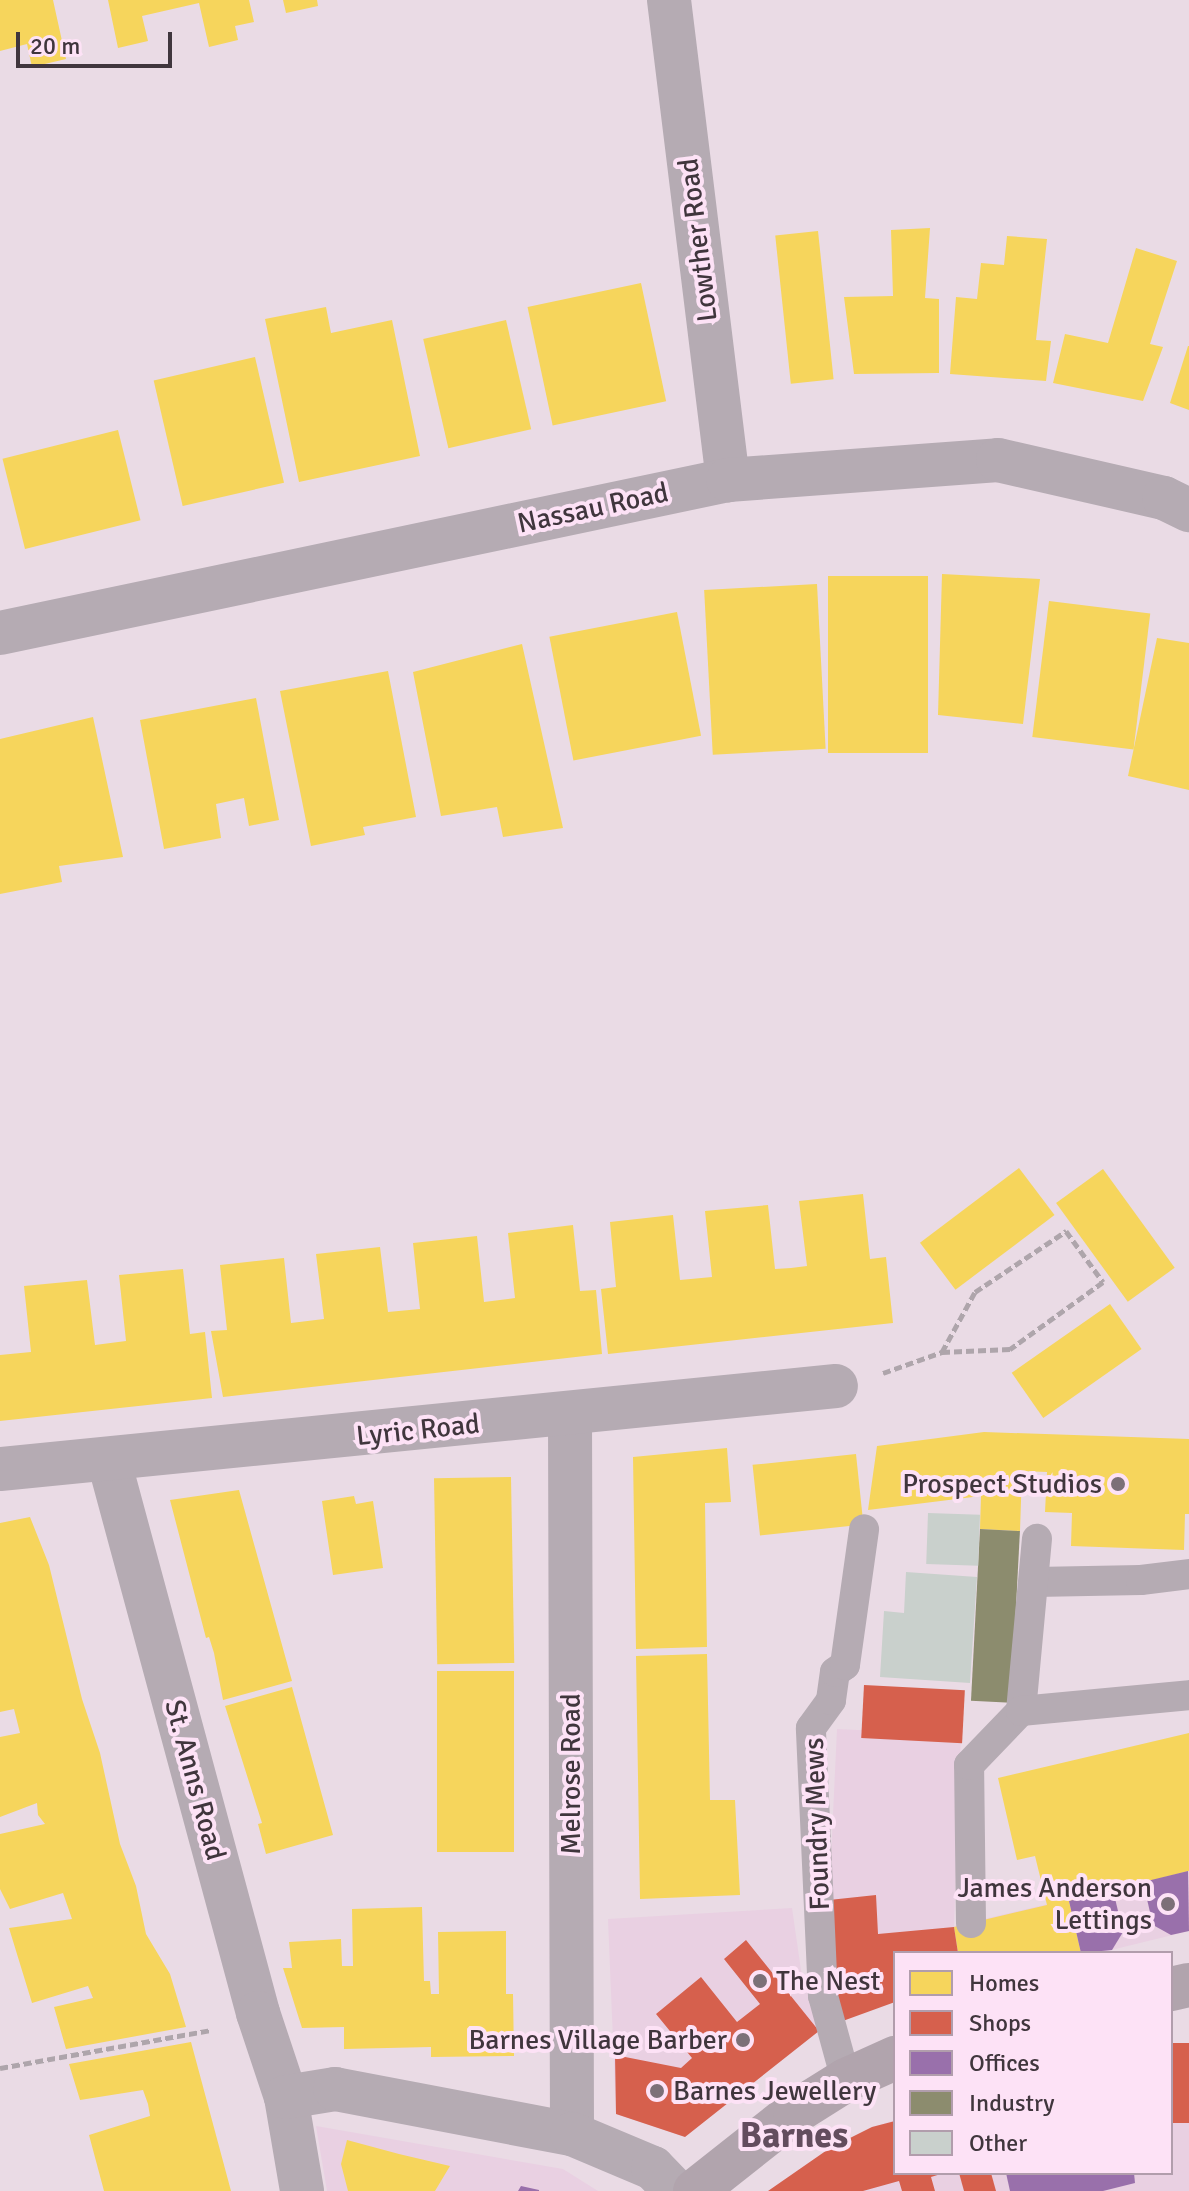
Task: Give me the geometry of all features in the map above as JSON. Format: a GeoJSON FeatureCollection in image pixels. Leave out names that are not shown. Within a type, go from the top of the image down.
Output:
{"type":"FeatureCollection","features":[{"type":"Feature","properties":{"kind":"main road"},"geometry":{"type":"LineString","coordinates":[[695,2191],[795,2112],[846,2080],[893,2059]]}},
{"type":"Feature","properties":{"kind":"street","name":"Lowther Road"},"geometry":{"type":"LineString","coordinates":[[669,0],[728,480]]}},
{"type":"Feature","properties":{"kind":"street","name":"Nassau Road"},"geometry":{"type":"LineString","coordinates":[[0,633],[728,480],[998,460],[1164,498],[1189,510]]}},
{"type":"Feature","properties":{"kind":"street","name":"Lyric Road"},"geometry":{"type":"LineString","coordinates":[[0,1469],[109,1461],[836,1386]]}},
{"type":"Feature","properties":{"kind":"street","name":"Melrose Road"},"geometry":{"type":"LineString","coordinates":[[570,1415],[572,2134]]}},
{"type":"Feature","properties":{"kind":"street","name":"St. Anns Road"},"geometry":{"type":"LineString","coordinates":[[109,1461],[258,2013],[286,2097],[302,2191]]}},
{"type":"Feature","properties":{"kind":"street"},"geometry":{"type":"LineString","coordinates":[[286,2097],[335,2089],[572,2134],[653,2168],[675,2191]]}},
{"type":"Feature","properties":{"kind":"lane","name":"Foundry Mews"},"geometry":{"type":"LineString","coordinates":[[846,2080],[823,1996],[811,1728],[831,1700],[835,1672],[845,1665],[864,1529]]}},
{"type":"Feature","properties":{"kind":"lane"},"geometry":{"type":"LineString","coordinates":[[971,1923],[969,1765],[1021,1711],[1037,1539]]}},
{"type":"Feature","properties":{"kind":"lane"},"geometry":{"type":"LineString","coordinates":[[1035,1582],[1141,1580],[1189,1574]]}},
{"type":"Feature","properties":{"kind":"lane"},"geometry":{"type":"LineString","coordinates":[[1021,1711],[1189,1695]]}},
{"type":"Feature","properties":{"kind":"path"},"geometry":{"type":"LineString","coordinates":[[836,1386],[917,1363],[942,1352],[1010,1349],[1103,1282],[1066,1231],[975,1292],[942,1352]]}},
{"type":"Feature","properties":{"kind":"path"},"geometry":{"type":"LineString","coordinates":[[0,2068],[199,2035],[258,2013]]}},
{"type":"Feature","properties":{"kind":"shaded area"},"geometry":{"type":"Polygon","coordinates":[[[837,1729],[961,1735],[954,1926],[1189,1871],[1189,1931],[1107,1951],[893,1951],[893,2003],[880,2006],[829,1900],[837,1729]]]}},
{"type":"Feature","properties":{"kind":"shaded area"},"geometry":{"type":"Polygon","coordinates":[[[792,1908],[801,1970],[819,2031],[685,2137],[616,2114],[608,1919],[792,1908]]]}},
{"type":"Feature","properties":{"kind":"shaded area"},"geometry":{"type":"Polygon","coordinates":[[[1189,2043],[1189,2191],[768,2191],[830,2148],[872,2127],[893,2121],[893,2175],[1173,2175],[1173,2047],[1189,2043]]]}},
{"type":"Feature","properties":{"kind":"shaded area"},"geometry":{"type":"Polygon","coordinates":[[[316,2126],[563,2169],[598,2191],[327,2191],[316,2126]]]}},
{"type":"Feature","properties":{"kind":"building: Homes"},"geometry":{"type":"Polygon","coordinates":[[[0,0],[53,0],[66,59],[32,67],[27,44],[0,51],[0,0]]]}},
{"type":"Feature","properties":{"kind":"building: Homes"},"geometry":{"type":"Polygon","coordinates":[[[108,0],[249,0],[254,22],[235,26],[238,40],[209,47],[199,3],[142,16],[148,41],[118,48],[108,0]]]}},
{"type":"Feature","properties":{"kind":"building: Homes"},"geometry":{"type":"Polygon","coordinates":[[[283,0],[317,0],[318,6],[286,13],[283,0]]]}},
{"type":"Feature","properties":{"kind":"building: Homes"},"geometry":{"type":"Polygon","coordinates":[[[930,228],[925,298],[939,299],[939,373],[854,374],[844,297],[893,296],[891,230],[930,228]]]}},
{"type":"Feature","properties":{"kind":"building: Homes"},"geometry":{"type":"Polygon","coordinates":[[[818,231],[834,379],[791,384],[775,235],[818,231]]]}},
{"type":"Feature","properties":{"kind":"building: Homes"},"geometry":{"type":"Polygon","coordinates":[[[1007,236],[1047,239],[1036,340],[1051,341],[1046,381],[950,374],[956,297],[977,299],[981,263],[1004,265],[1007,236]]]}},
{"type":"Feature","properties":{"kind":"building: Homes"},"geometry":{"type":"Polygon","coordinates":[[[1136,248],[1177,261],[1150,344],[1163,347],[1143,401],[1053,383],[1065,334],[1108,343],[1136,248]]]}},
{"type":"Feature","properties":{"kind":"building: Homes"},"geometry":{"type":"Polygon","coordinates":[[[641,283],[666,401],[553,425],[528,307],[641,283]]]}},
{"type":"Feature","properties":{"kind":"building: Homes"},"geometry":{"type":"Polygon","coordinates":[[[326,307],[331,333],[392,320],[420,456],[299,482],[265,319],[326,307]]]}},
{"type":"Feature","properties":{"kind":"building: Homes"},"geometry":{"type":"Polygon","coordinates":[[[506,320],[531,429],[448,448],[423,339],[506,320]]]}},
{"type":"Feature","properties":{"kind":"building: Homes"},"geometry":{"type":"Polygon","coordinates":[[[1189,346],[1189,410],[1170,403],[1189,346]]]}},
{"type":"Feature","properties":{"kind":"building: Homes"},"geometry":{"type":"Polygon","coordinates":[[[255,357],[284,483],[183,506],[154,380],[255,357]]]}},
{"type":"Feature","properties":{"kind":"building: Homes"},"geometry":{"type":"Polygon","coordinates":[[[118,430],[140,520],[25,549],[3,459],[118,430]]]}},
{"type":"Feature","properties":{"kind":"building: Homes"},"geometry":{"type":"Polygon","coordinates":[[[942,574],[1040,579],[1023,724],[938,715],[942,574]]]}},
{"type":"Feature","properties":{"kind":"building: Homes"},"geometry":{"type":"Polygon","coordinates":[[[828,576],[928,576],[928,753],[828,753],[828,576]]]}},
{"type":"Feature","properties":{"kind":"building: Homes"},"geometry":{"type":"Polygon","coordinates":[[[817,584],[826,749],[713,755],[704,590],[817,584]]]}},
{"type":"Feature","properties":{"kind":"building: Homes"},"geometry":{"type":"Polygon","coordinates":[[[1049,601],[1150,613],[1134,749],[1032,737],[1049,601]]]}},
{"type":"Feature","properties":{"kind":"building: Homes"},"geometry":{"type":"Polygon","coordinates":[[[677,612],[701,736],[573,760],[549,637],[677,612]]]}},
{"type":"Feature","properties":{"kind":"building: Homes"},"geometry":{"type":"Polygon","coordinates":[[[1157,638],[1189,643],[1189,790],[1128,776],[1157,638]]]}},
{"type":"Feature","properties":{"kind":"building: Homes"},"geometry":{"type":"Polygon","coordinates":[[[522,644],[563,828],[503,837],[497,807],[441,816],[413,672],[522,644]]]}},
{"type":"Feature","properties":{"kind":"building: Homes"},"geometry":{"type":"Polygon","coordinates":[[[388,671],[416,817],[363,827],[365,835],[311,846],[280,691],[388,671]]]}},
{"type":"Feature","properties":{"kind":"building: Homes"},"geometry":{"type":"Polygon","coordinates":[[[256,698],[279,820],[249,826],[244,798],[216,804],[221,838],[164,849],[140,720],[256,698]]]}},
{"type":"Feature","properties":{"kind":"building: Homes"},"geometry":{"type":"Polygon","coordinates":[[[93,717],[123,857],[59,866],[62,882],[0,894],[0,739],[93,717]]]}},
{"type":"Feature","properties":{"kind":"building: Homes"},"geometry":{"type":"Polygon","coordinates":[[[1019,1168],[1055,1215],[955,1290],[920,1243],[1019,1168]]]}},
{"type":"Feature","properties":{"kind":"building: Homes"},"geometry":{"type":"Polygon","coordinates":[[[1103,1169],[1175,1268],[1128,1302],[1056,1203],[1103,1169]]]}},
{"type":"Feature","properties":{"kind":"building: Homes"},"geometry":{"type":"Polygon","coordinates":[[[863,1194],[870,1259],[886,1257],[893,1323],[608,1354],[601,1289],[616,1287],[610,1222],[673,1215],[680,1280],[712,1277],[705,1211],[768,1205],[775,1269],[791,1268],[807,1266],[799,1201],[863,1194]]]}},
{"type":"Feature","properties":{"kind":"building: Homes"},"geometry":{"type":"Polygon","coordinates":[[[573,1225],[580,1291],[596,1290],[602,1354],[223,1397],[211,1331],[227,1330],[220,1265],[284,1258],[291,1323],[324,1319],[316,1254],[380,1247],[388,1312],[420,1309],[413,1243],[477,1236],[484,1302],[515,1298],[508,1233],[573,1225]]]}},
{"type":"Feature","properties":{"kind":"building: Homes"},"geometry":{"type":"Polygon","coordinates":[[[183,1269],[190,1334],[205,1332],[212,1398],[0,1421],[0,1355],[31,1352],[24,1286],[87,1280],[95,1345],[126,1341],[119,1275],[183,1269]]]}},
{"type":"Feature","properties":{"kind":"building: Homes"},"geometry":{"type":"Polygon","coordinates":[[[1110,1304],[1142,1349],[1043,1418],[1012,1373],[1110,1304]]]}},
{"type":"Feature","properties":{"kind":"building: Homes","name":"Prospect Studios"},"geometry":{"type":"Polygon","coordinates":[[[984,1432],[1189,1439],[1189,1514],[1185,1514],[1184,1550],[1071,1546],[1072,1513],[1045,1512],[1047,1472],[1022,1471],[1020,1531],[980,1529],[981,1496],[868,1510],[877,1446],[984,1432]]]}},
{"type":"Feature","properties":{"kind":"building: Homes"},"geometry":{"type":"Polygon","coordinates":[[[727,1448],[731,1502],[705,1503],[707,1647],[636,1649],[633,1457],[727,1448]]]}},
{"type":"Feature","properties":{"kind":"building: Homes"},"geometry":{"type":"Polygon","coordinates":[[[856,1454],[863,1525],[760,1535],[753,1465],[856,1454]]]}},
{"type":"Feature","properties":{"kind":"building: Homes"},"geometry":{"type":"Polygon","coordinates":[[[511,1477],[514,1663],[437,1664],[434,1478],[511,1477]]]}},
{"type":"Feature","properties":{"kind":"building: Homes"},"geometry":{"type":"Polygon","coordinates":[[[239,1490],[292,1681],[223,1700],[214,1653],[209,1637],[206,1638],[170,1500],[239,1490]]]}},
{"type":"Feature","properties":{"kind":"building: Homes"},"geometry":{"type":"Polygon","coordinates":[[[354,1496],[356,1504],[373,1501],[383,1568],[333,1575],[322,1501],[354,1496]]]}},
{"type":"Feature","properties":{"kind":"building: Homes"},"geometry":{"type":"Polygon","coordinates":[[[30,1517],[49,1565],[82,1699],[100,1753],[120,1844],[136,1886],[146,1934],[170,1974],[186,2027],[66,2049],[54,2007],[93,1998],[88,1986],[32,2003],[9,1928],[72,1919],[63,1893],[10,1909],[0,1889],[0,1834],[45,1824],[38,1815],[37,1803],[0,1817],[0,1737],[20,1733],[14,1709],[0,1712],[0,1523],[30,1517]]]}},
{"type":"Feature","properties":{"kind":"building: Homes"},"geometry":{"type":"Polygon","coordinates":[[[707,1654],[710,1800],[735,1800],[740,1895],[640,1899],[636,1656],[707,1654]]]}},
{"type":"Feature","properties":{"kind":"building: Homes"},"geometry":{"type":"Polygon","coordinates":[[[437,1671],[514,1671],[514,1852],[437,1852],[437,1671]]]}},
{"type":"Feature","properties":{"kind":"building: Homes"},"geometry":{"type":"Polygon","coordinates":[[[292,1687],[333,1835],[266,1854],[258,1824],[262,1823],[225,1706],[292,1687]]]}},
{"type":"Feature","properties":{"kind":"building: Homes"},"geometry":{"type":"Polygon","coordinates":[[[1189,1733],[1189,1871],[1069,1901],[1081,1951],[958,1951],[954,1927],[1047,1905],[1035,1856],[1017,1860],[998,1778],[1189,1733]]]}},
{"type":"Feature","properties":{"kind":"building: Homes"},"geometry":{"type":"Polygon","coordinates":[[[422,1907],[424,1981],[430,1981],[431,1994],[439,1994],[438,1932],[506,1931],[506,1994],[513,1994],[514,2056],[431,2057],[431,2047],[344,2049],[344,2027],[302,2028],[283,1968],[292,1968],[289,1942],[341,1939],[342,1966],[353,1966],[352,1909],[422,1907]]]}},
{"type":"Feature","properties":{"kind":"building: Homes"},"geometry":{"type":"Polygon","coordinates":[[[191,2042],[231,2191],[104,2191],[89,2135],[150,2116],[148,2104],[143,2090],[80,2100],[69,2064],[191,2042]]]}},
{"type":"Feature","properties":{"kind":"building: Homes"},"geometry":{"type":"Polygon","coordinates":[[[347,2140],[450,2166],[435,2191],[348,2191],[341,2164],[347,2140]]]}},
{"type":"Feature","properties":{"kind":"building: Shops"},"geometry":{"type":"Polygon","coordinates":[[[864,1685],[965,1690],[962,1743],[861,1738],[864,1685]]]}},
{"type":"Feature","properties":{"kind":"building: Shops"},"geometry":{"type":"Polygon","coordinates":[[[876,1895],[878,1934],[954,1927],[958,1951],[893,1951],[893,2003],[840,2022],[829,1900],[876,1895]]]}},
{"type":"Feature","properties":{"kind":"building: Shops"},"geometry":{"type":"Polygon","coordinates":[[[746,1940],[819,2031],[685,2137],[616,2114],[615,2055],[681,2068],[692,2058],[656,2014],[701,1977],[737,2022],[760,2004],[724,1959],[746,1940]]]}},
{"type":"Feature","properties":{"kind":"building: Shops"},"geometry":{"type":"Polygon","coordinates":[[[1173,2043],[1189,2043],[1189,2123],[1173,2123],[1173,2043]]]}},
{"type":"Feature","properties":{"kind":"building: Shops"},"geometry":{"type":"Polygon","coordinates":[[[893,2122],[893,2175],[938,2175],[931,2177],[935,2191],[902,2191],[899,2181],[863,2191],[768,2191],[830,2148],[872,2127],[893,2122]]]}},
{"type":"Feature","properties":{"kind":"building: Shops"},"geometry":{"type":"Polygon","coordinates":[[[960,2175],[992,2175],[996,2191],[964,2191],[960,2175]]]}},
{"type":"Feature","properties":{"kind":"building: Offices","name":"James Anderson Lettings"},"geometry":{"type":"Polygon","coordinates":[[[1188,1871],[1189,1931],[1171,1935],[1153,1925],[1143,1882],[1188,1871]]]}},
{"type":"Feature","properties":{"kind":"building: Offices"},"geometry":{"type":"Polygon","coordinates":[[[1113,1890],[1123,1932],[1112,1950],[1081,1951],[1069,1901],[1113,1890]]]}},
{"type":"Feature","properties":{"kind":"building: Offices"},"geometry":{"type":"Polygon","coordinates":[[[1006,2175],[1134,2175],[1135,2183],[1103,2191],[1010,2191],[1006,2175]]]}},
{"type":"Feature","properties":{"kind":"building: Offices"},"geometry":{"type":"Polygon","coordinates":[[[521,2186],[539,2190],[539,2191],[518,2191],[521,2186]]]}},
{"type":"Feature","properties":{"kind":"building: Industry"},"geometry":{"type":"Polygon","coordinates":[[[980,1529],[1020,1531],[1011,1703],[971,1701],[980,1529]]]}},
{"type":"Feature","properties":{"kind":"building: Other"},"geometry":{"type":"Polygon","coordinates":[[[928,1513],[980,1515],[978,1566],[926,1564],[928,1513]]]}},
{"type":"Feature","properties":{"kind":"building: Other"},"geometry":{"type":"Polygon","coordinates":[[[906,1572],[977,1577],[970,1683],[880,1677],[884,1611],[904,1613],[906,1572]]]}},
{"type":"Feature","properties":{"kind":"place","name":"Prospect Studios"},"geometry":{"type":"Point","coordinates":[1118,1484]}},
{"type":"Feature","properties":{"kind":"place","name":"James Anderson Lettings"},"geometry":{"type":"Point","coordinates":[1168,1904]}},
{"type":"Feature","properties":{"kind":"place","name":"The Nest"},"geometry":{"type":"Point","coordinates":[760,1981]}},
{"type":"Feature","properties":{"kind":"place","name":"Barnes Village Barber"},"geometry":{"type":"Point","coordinates":[743,2040]}},
{"type":"Feature","properties":{"kind":"place","name":"Barnes Jewellery"},"geometry":{"type":"Point","coordinates":[657,2091]}},
{"type":"Feature","properties":{"kind":"district","name":"Barnes"},"geometry":{"type":"Point","coordinates":[794,2136]}}]}
